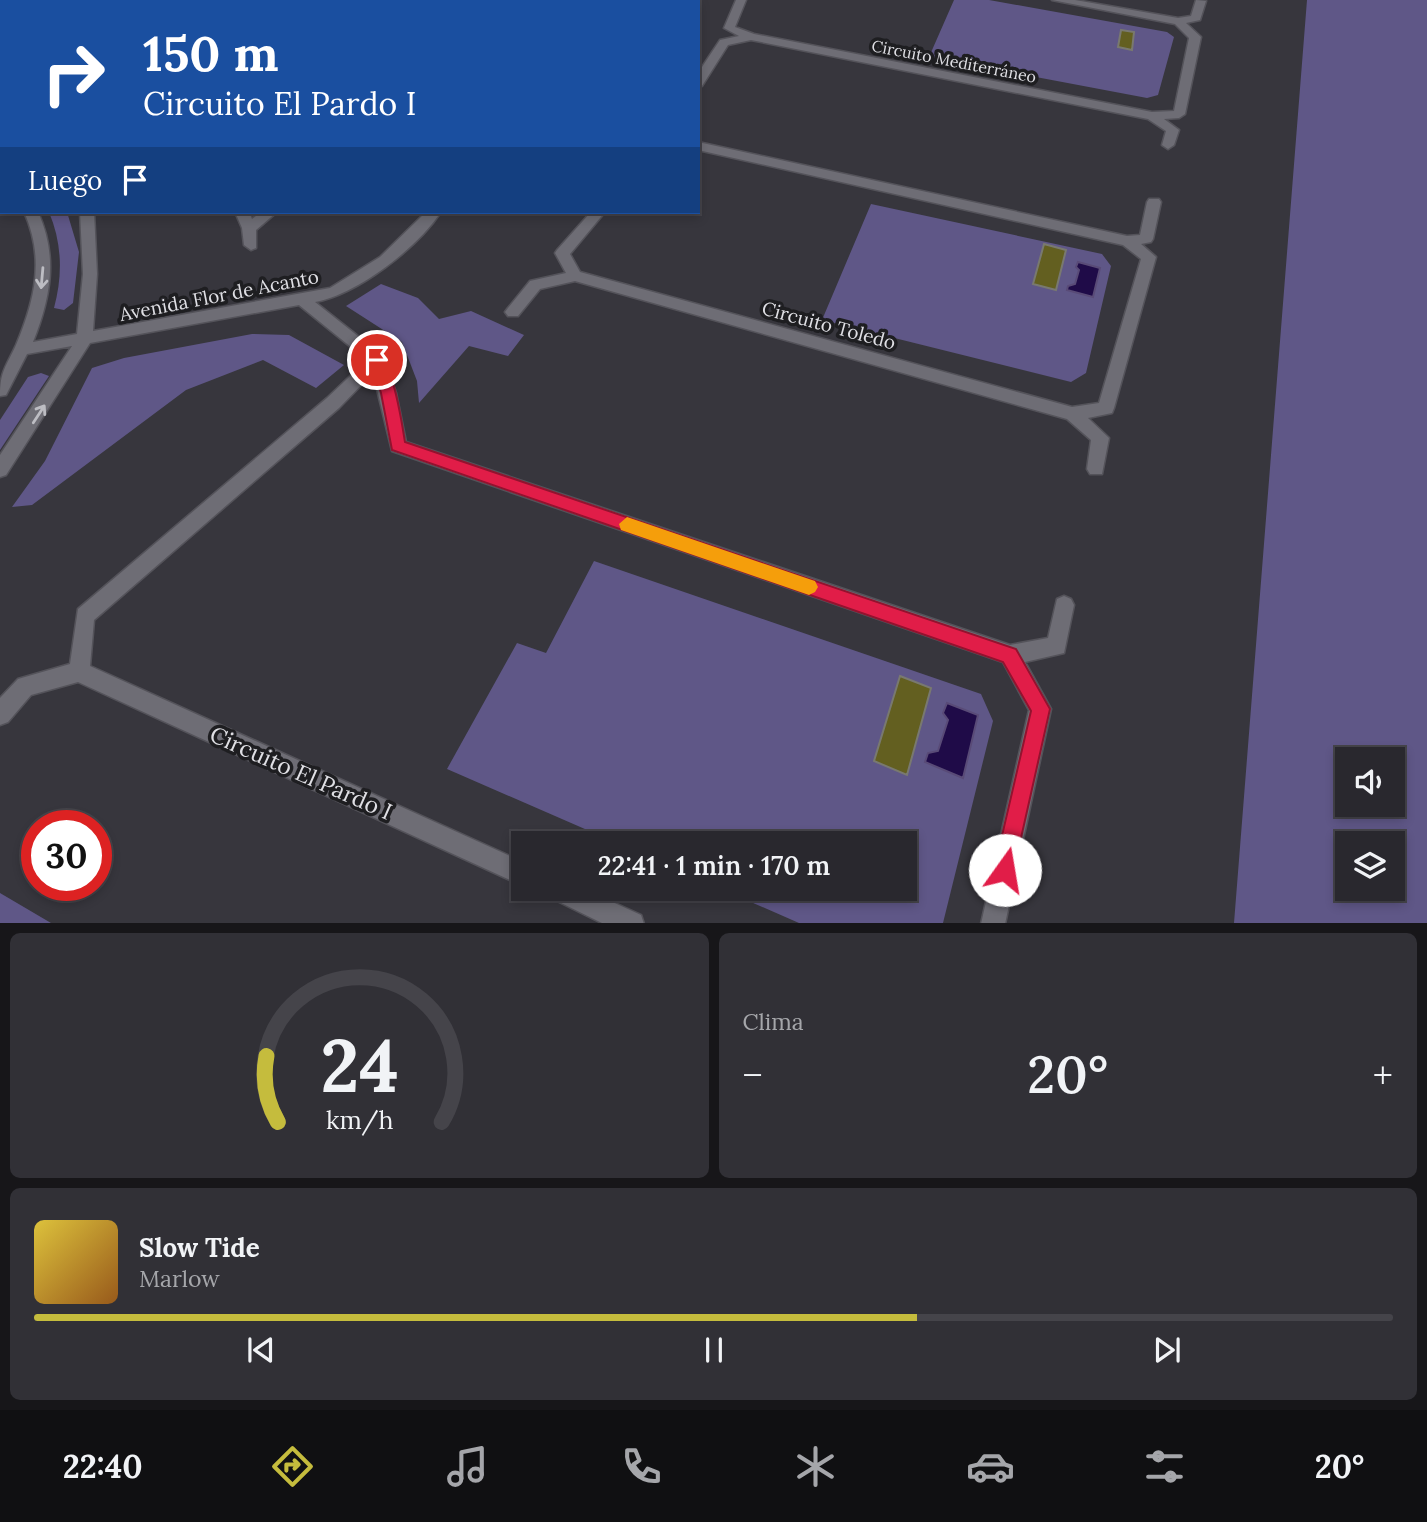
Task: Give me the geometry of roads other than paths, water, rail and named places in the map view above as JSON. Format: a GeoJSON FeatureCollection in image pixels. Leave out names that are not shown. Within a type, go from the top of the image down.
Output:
{"type":"FeatureCollection","features":[{"type":"Feature","properties":{"kind":"street"},"geometry":{"type":"LineString","coordinates":[[741,0],[729,28],[751,37]]}},
{"type":"Feature","properties":{"kind":"street"},"geometry":{"type":"LineString","coordinates":[[1057,0],[1178,21],[1196,18],[1201,1]]}},
{"type":"Feature","properties":{"kind":"street","name":"Circuito Mediterráneo"},"geometry":{"type":"LineString","coordinates":[[751,37],[1152,116],[1179,114],[1195,37],[1178,21]]}},
{"type":"Feature","properties":{"kind":"street"},"geometry":{"type":"LineString","coordinates":[[700,80],[724,42],[751,37]]}},
{"type":"Feature","properties":{"kind":"street"},"geometry":{"type":"LineString","coordinates":[[1152,116],[1173,130],[1168,145]]}},
{"type":"Feature","properties":{"kind":"street"},"geometry":{"type":"LineString","coordinates":[[700,146],[1127,241],[1146,239],[1154,202]]}},
{"type":"Feature","properties":{"kind":"street"},"geometry":{"type":"LineString","coordinates":[[0,390],[24,349],[35,319],[43,279],[43,246],[32,214]]}},
{"type":"Feature","properties":{"kind":"street"},"geometry":{"type":"LineString","coordinates":[[0,470],[84,340],[90,274],[87,214]]}},
{"type":"Feature","properties":{"kind":"street"},"geometry":{"type":"LineString","coordinates":[[243,214],[249,228],[251,245]]}},
{"type":"Feature","properties":{"kind":"street"},"geometry":{"type":"LineString","coordinates":[[249,228],[267,214]]}},
{"type":"Feature","properties":{"kind":"street","name":"Avenida Flor de Acanto"},"geometry":{"type":"LineString","coordinates":[[24,349],[334,293],[385,261],[432,214]]}},
{"type":"Feature","properties":{"kind":"street"},"geometry":{"type":"LineString","coordinates":[[575,276],[562,253],[596,214]]}},
{"type":"Feature","properties":{"kind":"street","name":"Circuito Toledo"},"geometry":{"type":"LineString","coordinates":[[1072,414],[1106,408],[1149,257],[1127,241]]}},
{"type":"Feature","properties":{"kind":"street","name":"Circuito Toledo"},"geometry":{"type":"LineString","coordinates":[[513,312],[535,285],[575,276],[1072,414],[1100,438],[1096,469]]}},
{"type":"Feature","properties":{"kind":"street"},"geometry":{"type":"LineString","coordinates":[[302,299],[357,341],[377,360],[388,393],[398,446],[1010,656],[1057,646],[1064,605]]}},
{"type":"Feature","properties":{"kind":"street"},"geometry":{"type":"LineString","coordinates":[[0,714],[24,686],[79,672],[85,616],[333,404],[377,360]]}},
{"type":"Feature","properties":{"kind":"street"},"geometry":{"type":"LineString","coordinates":[[993,923],[1041,709],[1010,656]]}},
{"type":"Feature","properties":{"kind":"street","name":"Circuito El Pardo I"},"geometry":{"type":"LineString","coordinates":[[79,672],[511,869]]}},
{"type":"Feature","properties":{"kind":"street"},"geometry":{"type":"LineString","coordinates":[[583,901],[632,923]]}}]}
